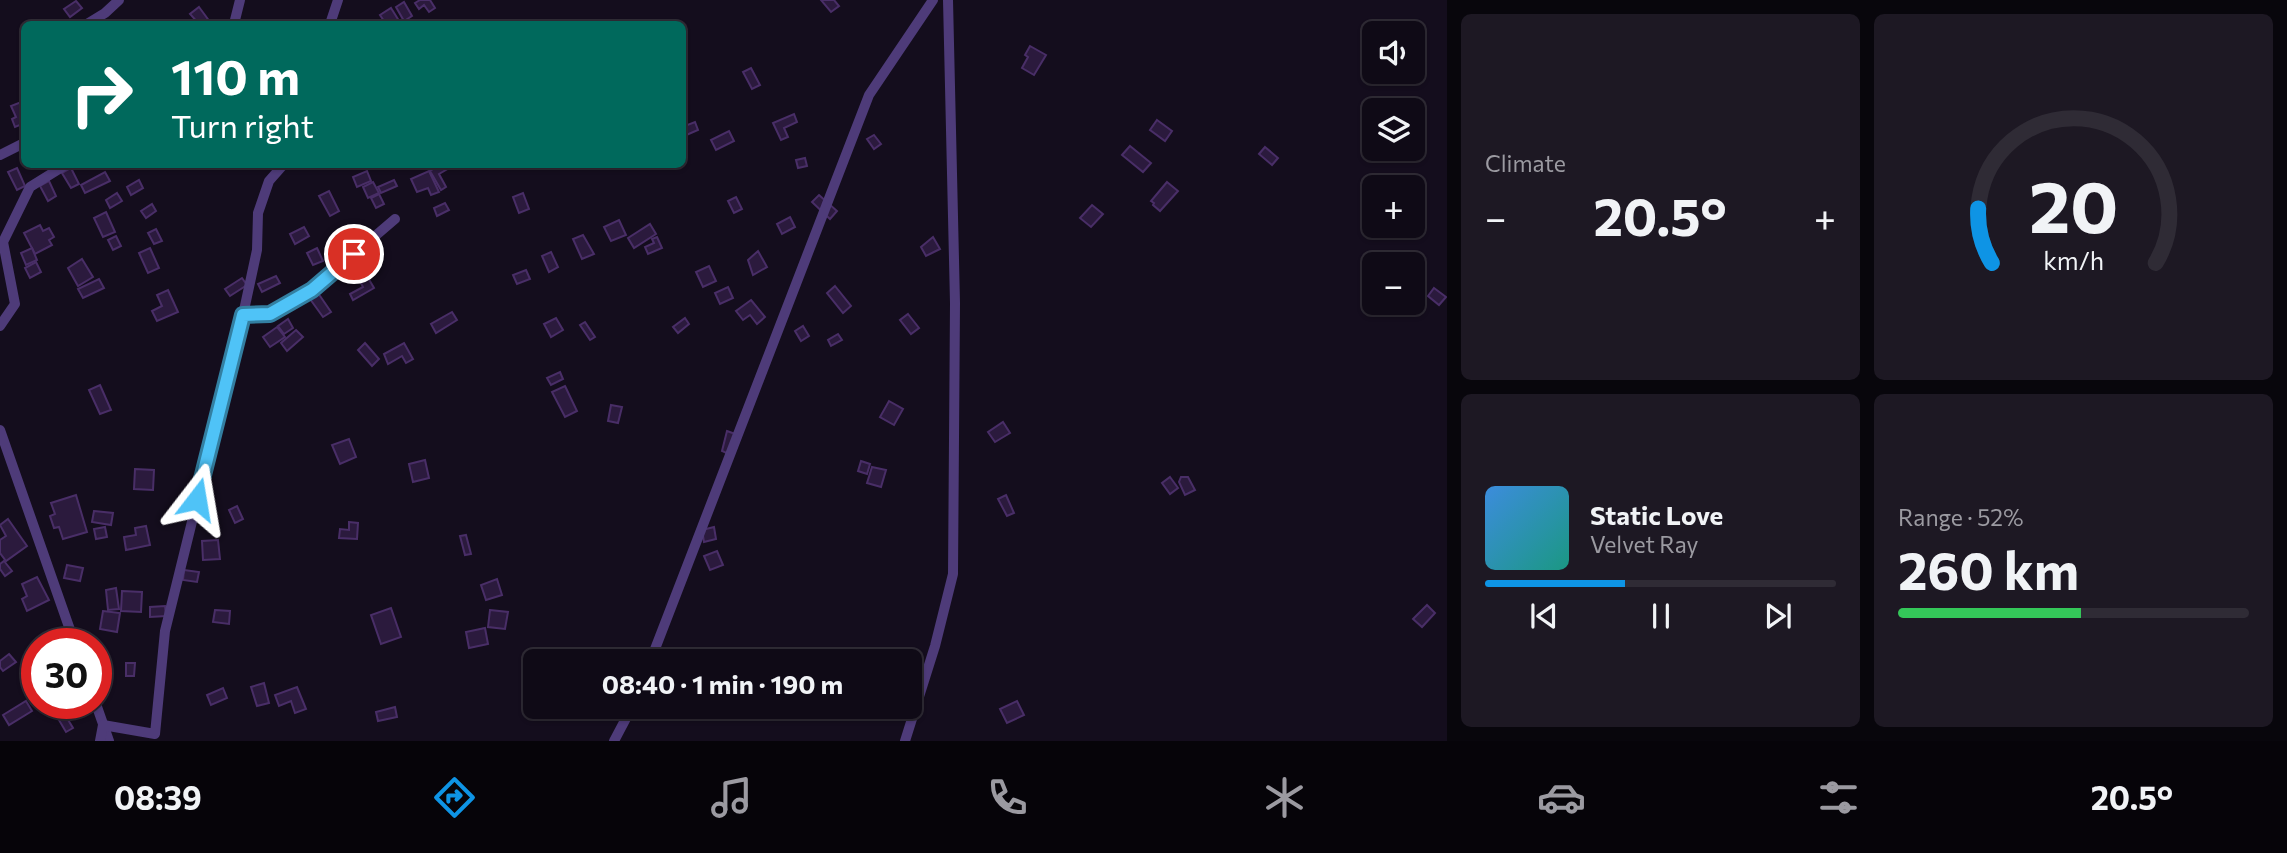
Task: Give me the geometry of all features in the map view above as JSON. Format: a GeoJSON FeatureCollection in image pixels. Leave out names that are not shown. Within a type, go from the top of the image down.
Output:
{"type":"FeatureCollection","features":[{"type":"Feature","properties":{"kind":"street"},"geometry":{"type":"LineString","coordinates":[[92,21],[119,0]]}},
{"type":"Feature","properties":{"kind":"street"},"geometry":{"type":"LineString","coordinates":[[235,21],[240,0]]}},
{"type":"Feature","properties":{"kind":"street"},"geometry":{"type":"LineString","coordinates":[[331,21],[338,0]]}},
{"type":"Feature","properties":{"kind":"street"},"geometry":{"type":"LineString","coordinates":[[655,649],[869,95],[933,0]]}},
{"type":"Feature","properties":{"kind":"street"},"geometry":{"type":"LineString","coordinates":[[905,741],[935,646],[953,574],[955,303],[948,0]]}},
{"type":"Feature","properties":{"kind":"street"},"geometry":{"type":"LineString","coordinates":[[0,155],[21,144]]}},
{"type":"Feature","properties":{"kind":"street"},"geometry":{"type":"LineString","coordinates":[[0,326],[15,304],[3,242],[30,187],[61,168]]}},
{"type":"Feature","properties":{"kind":"street"},"geometry":{"type":"LineString","coordinates":[[103,725],[150,738],[165,631],[243,315],[257,250],[258,213],[269,181],[280,168]]}},
{"type":"Feature","properties":{"kind":"street"},"geometry":{"type":"LineString","coordinates":[[243,315],[270,314],[312,290],[396,219]]}},
{"type":"Feature","properties":{"kind":"street"},"geometry":{"type":"LineString","coordinates":[[0,430],[69,628]]}},
{"type":"Feature","properties":{"kind":"street"},"geometry":{"type":"LineString","coordinates":[[101,719],[109,741]]}},
{"type":"Feature","properties":{"kind":"street"},"geometry":{"type":"LineString","coordinates":[[614,741],[626,719]]}},
{"type":"Feature","properties":{"kind":"street"},"geometry":{"type":"LineString","coordinates":[[100,741],[103,725]]}},
{"type":"Feature","properties":{"kind":"building"},"geometry":{"type":"Polygon","coordinates":[[[430,0],[435,8],[429,12],[424,5],[419,9],[415,3],[430,0]]]}},
{"type":"Feature","properties":{"kind":"building"},"geometry":{"type":"Polygon","coordinates":[[[821,0],[834,0],[839,6],[831,12],[821,0]]]}},
{"type":"Feature","properties":{"kind":"building"},"geometry":{"type":"Polygon","coordinates":[[[76,1],[82,8],[70,17],[64,9],[76,1]]]}},
{"type":"Feature","properties":{"kind":"building"},"geometry":{"type":"Polygon","coordinates":[[[404,2],[412,16],[404,21],[396,7],[404,2]]]}},
{"type":"Feature","properties":{"kind":"building"},"geometry":{"type":"Polygon","coordinates":[[[199,7],[209,21],[196,21],[190,14],[199,7]]]}},
{"type":"Feature","properties":{"kind":"building"},"geometry":{"type":"Polygon","coordinates":[[[391,8],[399,21],[384,21],[380,15],[391,8]]]}},
{"type":"Feature","properties":{"kind":"building"},"geometry":{"type":"Polygon","coordinates":[[[1030,46],[1046,55],[1034,75],[1022,68],[1030,46]]]}},
{"type":"Feature","properties":{"kind":"building"},"geometry":{"type":"Polygon","coordinates":[[[751,68],[760,85],[752,89],[743,72],[751,68]]]}},
{"type":"Feature","properties":{"kind":"building"},"geometry":{"type":"Polygon","coordinates":[[[21,102],[21,124],[15,127],[12,119],[16,117],[11,106],[21,102]]]}},
{"type":"Feature","properties":{"kind":"building"},"geometry":{"type":"Polygon","coordinates":[[[794,114],[797,122],[784,128],[788,137],[781,140],[773,123],[794,114]]]}},
{"type":"Feature","properties":{"kind":"building"},"geometry":{"type":"Polygon","coordinates":[[[1157,120],[1172,131],[1165,141],[1150,130],[1157,120]]]}},
{"type":"Feature","properties":{"kind":"building"},"geometry":{"type":"Polygon","coordinates":[[[695,122],[698,130],[686,135],[686,125],[695,122]]]}},
{"type":"Feature","properties":{"kind":"building"},"geometry":{"type":"Polygon","coordinates":[[[729,131],[734,141],[716,150],[711,140],[729,131]]]}},
{"type":"Feature","properties":{"kind":"building"},"geometry":{"type":"Polygon","coordinates":[[[874,135],[881,144],[874,149],[867,139],[874,135]]]}},
{"type":"Feature","properties":{"kind":"building"},"geometry":{"type":"Polygon","coordinates":[[[1130,146],[1151,163],[1143,172],[1122,155],[1130,146]]]}},
{"type":"Feature","properties":{"kind":"building"},"geometry":{"type":"Polygon","coordinates":[[[1265,147],[1278,158],[1272,165],[1259,154],[1265,147]]]}},
{"type":"Feature","properties":{"kind":"building"},"geometry":{"type":"Polygon","coordinates":[[[805,158],[807,166],[798,168],[796,160],[805,158]]]}},
{"type":"Feature","properties":{"kind":"building"},"geometry":{"type":"Polygon","coordinates":[[[17,168],[25,186],[17,190],[8,172],[17,168]]]}},
{"type":"Feature","properties":{"kind":"building"},"geometry":{"type":"Polygon","coordinates":[[[71,168],[79,184],[71,188],[62,173],[71,168]]]}},
{"type":"Feature","properties":{"kind":"building"},"geometry":{"type":"Polygon","coordinates":[[[435,168],[449,168],[439,174],[446,187],[441,190],[430,171],[435,168]]]}},
{"type":"Feature","properties":{"kind":"building"},"geometry":{"type":"Polygon","coordinates":[[[367,171],[371,181],[357,187],[353,177],[367,171]]]}},
{"type":"Feature","properties":{"kind":"building"},"geometry":{"type":"Polygon","coordinates":[[[429,171],[439,192],[431,195],[428,188],[417,192],[411,179],[429,171]]]}},
{"type":"Feature","properties":{"kind":"building"},"geometry":{"type":"Polygon","coordinates":[[[105,172],[110,181],[85,193],[81,185],[105,172]]]}},
{"type":"Feature","properties":{"kind":"building"},"geometry":{"type":"Polygon","coordinates":[[[139,180],[143,188],[131,195],[127,187],[139,180]]]}},
{"type":"Feature","properties":{"kind":"building"},"geometry":{"type":"Polygon","coordinates":[[[394,180],[397,186],[381,193],[378,187],[394,180]]]}},
{"type":"Feature","properties":{"kind":"building"},"geometry":{"type":"Polygon","coordinates":[[[49,181],[56,196],[48,201],[40,186],[49,181]]]}},
{"type":"Feature","properties":{"kind":"building"},"geometry":{"type":"Polygon","coordinates":[[[373,182],[379,193],[368,198],[363,187],[373,182]]]}},
{"type":"Feature","properties":{"kind":"building"},"geometry":{"type":"Polygon","coordinates":[[[1167,182],[1178,191],[1160,211],[1151,201],[1167,182]]]}},
{"type":"Feature","properties":{"kind":"building"},"geometry":{"type":"Polygon","coordinates":[[[329,191],[339,211],[330,216],[319,196],[329,191]]]}},
{"type":"Feature","properties":{"kind":"building"},"geometry":{"type":"Polygon","coordinates":[[[117,193],[122,201],[110,208],[106,200],[117,193]]]}},
{"type":"Feature","properties":{"kind":"building"},"geometry":{"type":"Polygon","coordinates":[[[523,193],[529,209],[519,213],[513,197],[523,193]]]}},
{"type":"Feature","properties":{"kind":"building"},"geometry":{"type":"Polygon","coordinates":[[[379,194],[384,204],[376,208],[371,198],[379,194]]]}},
{"type":"Feature","properties":{"kind":"building"},"geometry":{"type":"Polygon","coordinates":[[[819,195],[837,211],[830,219],[812,202],[819,195]]]}},
{"type":"Feature","properties":{"kind":"building"},"geometry":{"type":"Polygon","coordinates":[[[736,197],[742,209],[734,213],[728,201],[736,197]]]}},
{"type":"Feature","properties":{"kind":"building"},"geometry":{"type":"Polygon","coordinates":[[[445,203],[449,210],[437,216],[434,208],[445,203]]]}},
{"type":"Feature","properties":{"kind":"building"},"geometry":{"type":"Polygon","coordinates":[[[152,204],[156,211],[146,218],[141,211],[152,204]]]}},
{"type":"Feature","properties":{"kind":"building"},"geometry":{"type":"Polygon","coordinates":[[[1092,205],[1103,214],[1091,227],[1080,218],[1092,205]]]}},
{"type":"Feature","properties":{"kind":"building"},"geometry":{"type":"Polygon","coordinates":[[[106,212],[115,232],[103,237],[94,218],[106,212]]]}},
{"type":"Feature","properties":{"kind":"building"},"geometry":{"type":"Polygon","coordinates":[[[790,217],[795,227],[782,234],[777,224],[790,217]]]}},
{"type":"Feature","properties":{"kind":"building"},"geometry":{"type":"Polygon","coordinates":[[[619,220],[626,235],[611,241],[604,227],[619,220]]]}},
{"type":"Feature","properties":{"kind":"building"},"geometry":{"type":"Polygon","coordinates":[[[650,224],[656,234],[634,248],[628,238],[650,224]]]}},
{"type":"Feature","properties":{"kind":"building"},"geometry":{"type":"Polygon","coordinates":[[[40,225],[43,231],[49,228],[54,237],[49,240],[52,245],[35,254],[24,233],[40,225]]]}},
{"type":"Feature","properties":{"kind":"building"},"geometry":{"type":"Polygon","coordinates":[[[304,227],[309,236],[295,244],[290,234],[304,227]]]}},
{"type":"Feature","properties":{"kind":"building"},"geometry":{"type":"Polygon","coordinates":[[[156,229],[162,241],[154,244],[148,233],[156,229]]]}},
{"type":"Feature","properties":{"kind":"building"},"geometry":{"type":"Polygon","coordinates":[[[340,235],[348,252],[337,258],[329,241],[340,235]]]}},
{"type":"Feature","properties":{"kind":"building"},"geometry":{"type":"Polygon","coordinates":[[[583,235],[594,254],[582,259],[573,239],[583,235]]]}},
{"type":"Feature","properties":{"kind":"building"},"geometry":{"type":"Polygon","coordinates":[[[116,236],[121,246],[113,250],[108,240],[116,236]]]}},
{"type":"Feature","properties":{"kind":"building"},"geometry":{"type":"Polygon","coordinates":[[[657,237],[662,248],[648,254],[645,247],[654,243],[652,239],[657,237]]]}},
{"type":"Feature","properties":{"kind":"building"},"geometry":{"type":"Polygon","coordinates":[[[933,237],[940,249],[926,256],[921,247],[933,237]]]}},
{"type":"Feature","properties":{"kind":"building"},"geometry":{"type":"Polygon","coordinates":[[[32,248],[37,260],[26,265],[21,253],[32,248]]]}},
{"type":"Feature","properties":{"kind":"building"},"geometry":{"type":"Polygon","coordinates":[[[150,248],[159,268],[148,273],[139,253],[150,248]]]}},
{"type":"Feature","properties":{"kind":"building"},"geometry":{"type":"Polygon","coordinates":[[[317,248],[323,261],[313,265],[307,253],[317,248]]]}},
{"type":"Feature","properties":{"kind":"building"},"geometry":{"type":"Polygon","coordinates":[[[758,251],[767,267],[753,275],[748,260],[758,251]]]}},
{"type":"Feature","properties":{"kind":"building"},"geometry":{"type":"Polygon","coordinates":[[[551,252],[558,267],[549,272],[542,256],[551,252]]]}},
{"type":"Feature","properties":{"kind":"building"},"geometry":{"type":"Polygon","coordinates":[[[82,259],[93,277],[78,286],[68,268],[82,259]]]}},
{"type":"Feature","properties":{"kind":"building"},"geometry":{"type":"Polygon","coordinates":[[[36,262],[41,272],[30,278],[25,268],[36,262]]]}},
{"type":"Feature","properties":{"kind":"building"},"geometry":{"type":"Polygon","coordinates":[[[709,266],[716,281],[703,287],[696,272],[709,266]]]}},
{"type":"Feature","properties":{"kind":"building"},"geometry":{"type":"Polygon","coordinates":[[[526,270],[530,279],[517,284],[513,275],[526,270]]]}},
{"type":"Feature","properties":{"kind":"building"},"geometry":{"type":"Polygon","coordinates":[[[276,276],[280,283],[262,292],[258,284],[276,276]]]}},
{"type":"Feature","properties":{"kind":"building"},"geometry":{"type":"Polygon","coordinates":[[[367,276],[374,288],[353,300],[350,294],[363,287],[360,281],[367,276]]]}},
{"type":"Feature","properties":{"kind":"building"},"geometry":{"type":"Polygon","coordinates":[[[242,278],[247,285],[230,296],[225,289],[242,278]]]}},
{"type":"Feature","properties":{"kind":"building"},"geometry":{"type":"Polygon","coordinates":[[[99,279],[104,288],[83,298],[78,289],[99,279]]]}},
{"type":"Feature","properties":{"kind":"building"},"geometry":{"type":"Polygon","coordinates":[[[835,286],[851,306],[843,313],[827,293],[835,286]]]}},
{"type":"Feature","properties":{"kind":"building"},"geometry":{"type":"Polygon","coordinates":[[[728,287],[733,298],[720,304],[715,293],[728,287]]]}},
{"type":"Feature","properties":{"kind":"building"},"geometry":{"type":"Polygon","coordinates":[[[1434,288],[1446,297],[1439,305],[1428,296],[1434,288]]]}},
{"type":"Feature","properties":{"kind":"building"},"geometry":{"type":"Polygon","coordinates":[[[168,290],[178,312],[157,321],[152,311],[162,306],[157,295],[168,290]]]}},
{"type":"Feature","properties":{"kind":"building"},"geometry":{"type":"Polygon","coordinates":[[[318,293],[331,312],[323,317],[310,299],[318,293]]]}},
{"type":"Feature","properties":{"kind":"building"},"geometry":{"type":"Polygon","coordinates":[[[751,300],[765,317],[757,324],[750,315],[743,320],[736,311],[751,300]]]}},
{"type":"Feature","properties":{"kind":"building"},"geometry":{"type":"Polygon","coordinates":[[[452,312],[457,320],[436,333],[431,324],[452,312]]]}},
{"type":"Feature","properties":{"kind":"building"},"geometry":{"type":"Polygon","coordinates":[[[908,314],[919,328],[911,334],[900,320],[908,314]]]}},
{"type":"Feature","properties":{"kind":"building"},"geometry":{"type":"Polygon","coordinates":[[[556,318],[563,330],[551,337],[544,324],[556,318]]]}},
{"type":"Feature","properties":{"kind":"building"},"geometry":{"type":"Polygon","coordinates":[[[685,318],[689,324],[678,333],[673,327],[685,318]]]}},
{"type":"Feature","properties":{"kind":"building"},"geometry":{"type":"Polygon","coordinates":[[[288,319],[293,328],[284,334],[278,326],[288,319]]]}},
{"type":"Feature","properties":{"kind":"building"},"geometry":{"type":"Polygon","coordinates":[[[585,322],[595,337],[590,340],[580,325],[585,322]]]}},
{"type":"Feature","properties":{"kind":"building"},"geometry":{"type":"Polygon","coordinates":[[[803,326],[809,336],[801,341],[795,331],[803,326]]]}},
{"type":"Feature","properties":{"kind":"building"},"geometry":{"type":"Polygon","coordinates":[[[277,327],[285,337],[270,347],[263,337],[277,327]]]}},
{"type":"Feature","properties":{"kind":"building"},"geometry":{"type":"Polygon","coordinates":[[[296,330],[303,337],[287,351],[281,343],[296,330]]]}},
{"type":"Feature","properties":{"kind":"building"},"geometry":{"type":"Polygon","coordinates":[[[838,334],[842,340],[831,346],[828,340],[838,334]]]}},
{"type":"Feature","properties":{"kind":"building"},"geometry":{"type":"Polygon","coordinates":[[[365,343],[379,359],[372,366],[358,350],[365,343]]]}},
{"type":"Feature","properties":{"kind":"building"},"geometry":{"type":"Polygon","coordinates":[[[404,343],[413,359],[406,363],[402,356],[388,364],[384,354],[404,343]]]}},
{"type":"Feature","properties":{"kind":"building"},"geometry":{"type":"Polygon","coordinates":[[[560,372],[563,379],[551,385],[547,378],[560,372]]]}},
{"type":"Feature","properties":{"kind":"building"},"geometry":{"type":"Polygon","coordinates":[[[100,385],[111,410],[100,414],[89,390],[100,385]]]}},
{"type":"Feature","properties":{"kind":"building"},"geometry":{"type":"Polygon","coordinates":[[[565,386],[577,411],[565,417],[552,392],[565,386]]]}},
{"type":"Feature","properties":{"kind":"building"},"geometry":{"type":"Polygon","coordinates":[[[889,401],[903,409],[894,425],[880,417],[889,401]]]}},
{"type":"Feature","properties":{"kind":"building"},"geometry":{"type":"Polygon","coordinates":[[[611,405],[622,407],[618,423],[608,421],[611,405]]]}},
{"type":"Feature","properties":{"kind":"building"},"geometry":{"type":"Polygon","coordinates":[[[1003,422],[1010,433],[995,442],[988,432],[1003,422]]]}},
{"type":"Feature","properties":{"kind":"building"},"geometry":{"type":"Polygon","coordinates":[[[727,431],[741,436],[733,456],[722,451],[727,431]]]}},
{"type":"Feature","properties":{"kind":"building"},"geometry":{"type":"Polygon","coordinates":[[[349,439],[356,457],[340,464],[332,445],[349,439]]]}},
{"type":"Feature","properties":{"kind":"building"},"geometry":{"type":"Polygon","coordinates":[[[425,460],[429,478],[413,482],[409,464],[425,460]]]}},
{"type":"Feature","properties":{"kind":"building"},"geometry":{"type":"Polygon","coordinates":[[[861,461],[870,464],[867,474],[858,471],[861,461]]]}},
{"type":"Feature","properties":{"kind":"building"},"geometry":{"type":"Polygon","coordinates":[[[872,467],[886,470],[881,487],[867,483],[872,467]]]}},
{"type":"Feature","properties":{"kind":"building"},"geometry":{"type":"Polygon","coordinates":[[[135,469],[154,470],[153,490],[134,489],[135,469]]]}},
{"type":"Feature","properties":{"kind":"building"},"geometry":{"type":"Polygon","coordinates":[[[1170,477],[1178,488],[1170,494],[1162,483],[1170,477]]]}},
{"type":"Feature","properties":{"kind":"building"},"geometry":{"type":"Polygon","coordinates":[[[1181,477],[1188,477],[1195,490],[1185,495],[1179,482],[1181,477]]]}},
{"type":"Feature","properties":{"kind":"building"},"geometry":{"type":"Polygon","coordinates":[[[76,495],[87,532],[63,539],[59,527],[54,528],[50,516],[55,514],[51,503],[76,495]]]}},
{"type":"Feature","properties":{"kind":"building"},"geometry":{"type":"Polygon","coordinates":[[[1006,495],[1014,513],[1007,516],[998,499],[1006,495]]]}},
{"type":"Feature","properties":{"kind":"building"},"geometry":{"type":"Polygon","coordinates":[[[237,506],[243,519],[235,523],[229,510],[237,506]]]}},
{"type":"Feature","properties":{"kind":"building"},"geometry":{"type":"Polygon","coordinates":[[[94,511],[113,513],[111,525],[92,522],[94,511]]]}},
{"type":"Feature","properties":{"kind":"building"},"geometry":{"type":"Polygon","coordinates":[[[8,519],[27,546],[6,561],[0,553],[0,540],[6,536],[0,525],[8,519]]]}},
{"type":"Feature","properties":{"kind":"building"},"geometry":{"type":"Polygon","coordinates":[[[349,522],[358,523],[357,539],[339,538],[340,529],[349,530],[349,522]]]}},
{"type":"Feature","properties":{"kind":"building"},"geometry":{"type":"Polygon","coordinates":[[[146,526],[150,545],[126,550],[124,537],[136,535],[135,528],[146,526]]]}},
{"type":"Feature","properties":{"kind":"building"},"geometry":{"type":"Polygon","coordinates":[[[105,527],[107,537],[96,539],[94,529],[105,527]]]}},
{"type":"Feature","properties":{"kind":"building"},"geometry":{"type":"Polygon","coordinates":[[[714,527],[716,539],[704,542],[702,530],[714,527]]]}},
{"type":"Feature","properties":{"kind":"building"},"geometry":{"type":"Polygon","coordinates":[[[466,535],[471,554],[465,555],[460,536],[466,535]]]}},
{"type":"Feature","properties":{"kind":"building"},"geometry":{"type":"Polygon","coordinates":[[[218,540],[220,559],[203,560],[202,541],[218,540]]]}},
{"type":"Feature","properties":{"kind":"building"},"geometry":{"type":"Polygon","coordinates":[[[717,551],[723,565],[710,570],[704,556],[717,551]]]}},
{"type":"Feature","properties":{"kind":"building"},"geometry":{"type":"Polygon","coordinates":[[[4,561],[12,571],[5,576],[0,569],[0,564],[4,561]]]}},
{"type":"Feature","properties":{"kind":"building"},"geometry":{"type":"Polygon","coordinates":[[[67,565],[83,568],[80,581],[64,578],[67,565]]]}},
{"type":"Feature","properties":{"kind":"building"},"geometry":{"type":"Polygon","coordinates":[[[184,570],[199,572],[197,582],[183,580],[184,570]]]}},
{"type":"Feature","properties":{"kind":"building"},"geometry":{"type":"Polygon","coordinates":[[[37,577],[49,600],[27,611],[22,599],[27,596],[22,584],[37,577]]]}},
{"type":"Feature","properties":{"kind":"building"},"geometry":{"type":"Polygon","coordinates":[[[497,579],[502,595],[486,600],[481,585],[497,579]]]}},
{"type":"Feature","properties":{"kind":"building"},"geometry":{"type":"Polygon","coordinates":[[[116,588],[119,609],[108,610],[106,590],[116,588]]]}},
{"type":"Feature","properties":{"kind":"building"},"geometry":{"type":"Polygon","coordinates":[[[122,591],[142,592],[141,612],[121,611],[122,591]]]}},
{"type":"Feature","properties":{"kind":"building"},"geometry":{"type":"Polygon","coordinates":[[[1427,605],[1435,613],[1422,627],[1413,619],[1427,605]]]}},
{"type":"Feature","properties":{"kind":"building"},"geometry":{"type":"Polygon","coordinates":[[[165,606],[166,616],[150,617],[150,607],[165,606]]]}},
{"type":"Feature","properties":{"kind":"building"},"geometry":{"type":"Polygon","coordinates":[[[391,608],[401,637],[381,644],[371,615],[391,608]]]}},
{"type":"Feature","properties":{"kind":"building"},"geometry":{"type":"Polygon","coordinates":[[[215,610],[230,611],[229,624],[213,622],[215,610]]]}},
{"type":"Feature","properties":{"kind":"building"},"geometry":{"type":"Polygon","coordinates":[[[490,610],[508,612],[505,629],[488,627],[490,610]]]}},
{"type":"Feature","properties":{"kind":"building"},"geometry":{"type":"Polygon","coordinates":[[[103,611],[120,613],[117,632],[112,631],[112,628],[100,628],[103,611]]]}},
{"type":"Feature","properties":{"kind":"building"},"geometry":{"type":"Polygon","coordinates":[[[485,628],[488,644],[469,648],[466,632],[485,628]]]}},
{"type":"Feature","properties":{"kind":"building"},"geometry":{"type":"Polygon","coordinates":[[[9,654],[16,662],[3,671],[0,661],[9,654]]]}},
{"type":"Feature","properties":{"kind":"building"},"geometry":{"type":"Polygon","coordinates":[[[126,663],[135,663],[134,676],[126,676],[126,663]]]}},
{"type":"Feature","properties":{"kind":"building"},"geometry":{"type":"Polygon","coordinates":[[[264,683],[269,703],[257,706],[251,687],[264,683]]]}},
{"type":"Feature","properties":{"kind":"building"},"geometry":{"type":"Polygon","coordinates":[[[297,687],[306,709],[295,713],[291,701],[279,706],[275,695],[297,687]]]}},
{"type":"Feature","properties":{"kind":"building"},"geometry":{"type":"Polygon","coordinates":[[[223,688],[227,698],[211,705],[207,695],[223,688]]]}},
{"type":"Feature","properties":{"kind":"building"},"geometry":{"type":"Polygon","coordinates":[[[1017,701],[1024,715],[1007,723],[1000,709],[1017,701]]]}},
{"type":"Feature","properties":{"kind":"building"},"geometry":{"type":"Polygon","coordinates":[[[21,704],[21,718],[9,725],[3,715],[21,704]]]}},
{"type":"Feature","properties":{"kind":"building"},"geometry":{"type":"Polygon","coordinates":[[[395,707],[397,717],[378,721],[376,712],[395,707]]]}},
{"type":"Feature","properties":{"kind":"building"},"geometry":{"type":"Polygon","coordinates":[[[58,719],[68,719],[73,728],[66,732],[58,719]]]}},
{"type":"Feature","properties":{"kind":"route"},"geometry":{"type":"LineString","coordinates":[[197,499],[243,315],[270,314],[312,290],[354,254]]}}]}
